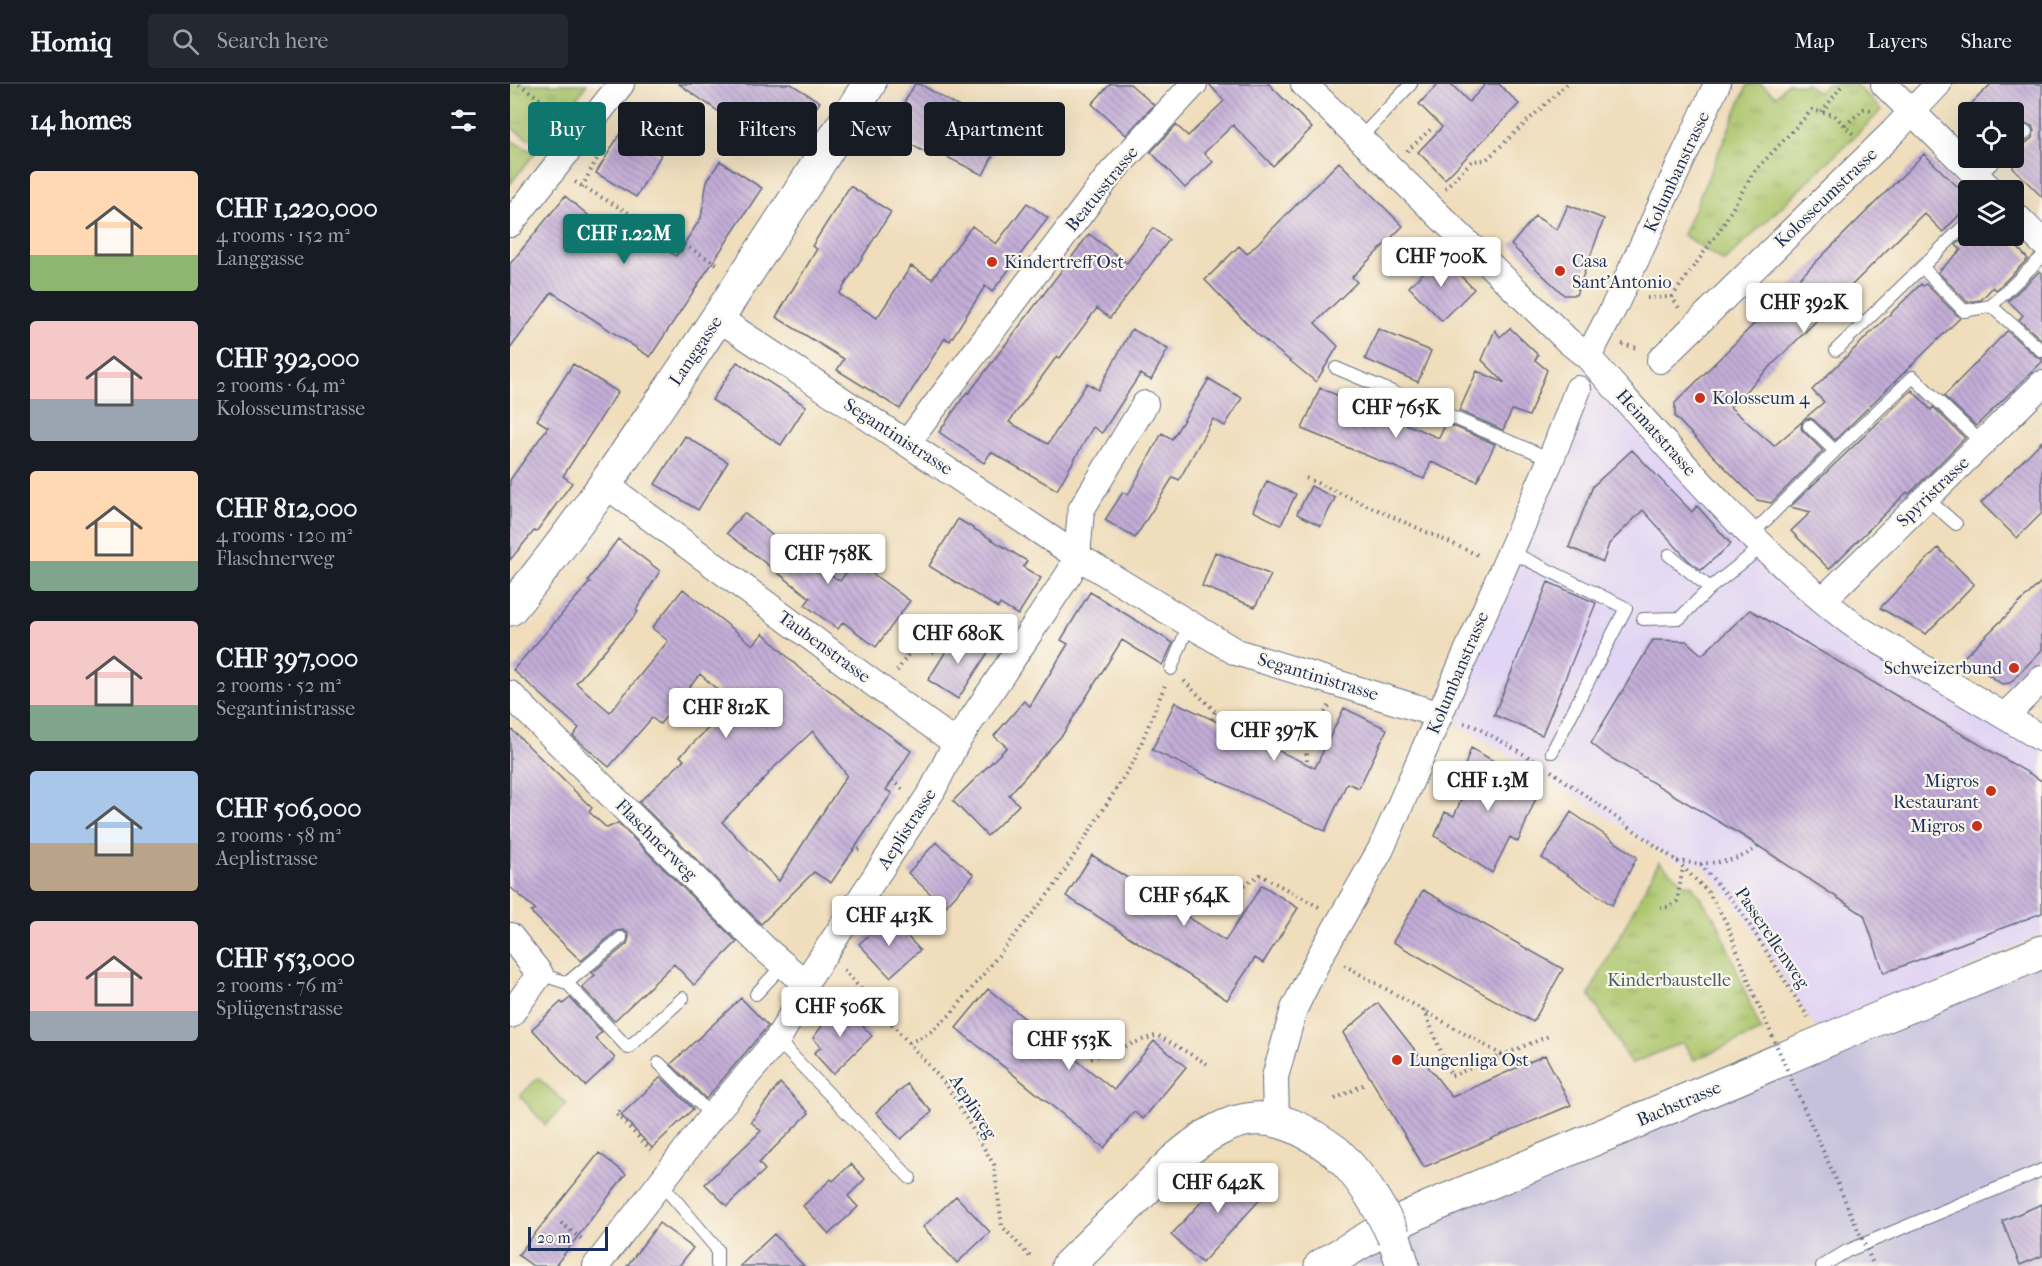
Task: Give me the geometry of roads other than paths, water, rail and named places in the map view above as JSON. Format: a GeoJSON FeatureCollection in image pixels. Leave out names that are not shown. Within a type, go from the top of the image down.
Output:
{"type":"FeatureCollection","features":[{"type":"Feature","properties":{"kind":"main road","name":"Langgasse"},"geometry":{"type":"LineString","coordinates":[[510,609],[606,485],[718,318],[869,84]]}},
{"type":"Feature","properties":{"kind":"main road","name":"Bachstrasse"},"geometry":{"type":"LineString","coordinates":[[1321,1266],[1387,1227],[1428,1208],[2042,952]]}},
{"type":"Feature","properties":{"kind":"main road"},"geometry":{"type":"LineString","coordinates":[[1068,1266],[1153,1180],[1192,1145],[1224,1126],[1259,1118],[1276,1120],[1302,1129],[1336,1152],[1362,1179],[1385,1218],[1403,1266]]}},
{"type":"Feature","properties":{"kind":"street"},"geometry":{"type":"LineString","coordinates":[[510,224],[621,84]]}},
{"type":"Feature","properties":{"kind":"street","name":"Beatusstrasse"},"geometry":{"type":"LineString","coordinates":[[907,443],[1111,173],[1194,84]]}},
{"type":"Feature","properties":{"kind":"street","name":"Heimatstrasse"},"geometry":{"type":"LineString","coordinates":[[1304,84],[1568,341],[1588,357],[1694,475],[1780,562],[1852,624],[1962,693],[2006,716],[2042,739]]}},
{"type":"Feature","properties":{"kind":"street","name":"Kolumbanstrasse"},"geometry":{"type":"LineString","coordinates":[[1588,357],[1614,307],[1717,84]]}},
{"type":"Feature","properties":{"kind":"street"},"geometry":{"type":"LineString","coordinates":[[1884,84],[1980,180]]}},
{"type":"Feature","properties":{"kind":"street","name":"Kolosseumstrasse"},"geometry":{"type":"LineString","coordinates":[[1660,360],[1938,84]]}},
{"type":"Feature","properties":{"kind":"street"},"geometry":{"type":"LineString","coordinates":[[2024,225],[2042,245]]}},
{"type":"Feature","properties":{"kind":"street","name":"Segantinistrasse"},"geometry":{"type":"LineString","coordinates":[[718,318],[1077,556],[1236,652],[1452,719]]}},
{"type":"Feature","properties":{"kind":"street","name":"Spyristrasse"},"geometry":{"type":"LineString","coordinates":[[1824,599],[2042,384]]}},
{"type":"Feature","properties":{"kind":"street","name":"Kolumbanstrasse"},"geometry":{"type":"LineString","coordinates":[[1276,1120],[1275,1077],[1293,1009],[1320,956],[1452,719],[1511,552],[1551,459],[1578,388]]}},
{"type":"Feature","properties":{"kind":"street"},"geometry":{"type":"LineString","coordinates":[[1077,556],[1081,510],[1145,404]]}},
{"type":"Feature","properties":{"kind":"street","name":"Taubenstrasse"},"geometry":{"type":"LineString","coordinates":[[606,485],[956,743]]}},
{"type":"Feature","properties":{"kind":"street","name":"Aeplistrasse"},"geometry":{"type":"LineString","coordinates":[[591,1255],[660,1182],[712,1116],[777,1040],[793,1013],[805,982],[932,791],[956,743],[1069,574],[1077,556]]}},
{"type":"Feature","properties":{"kind":"street"},"geometry":{"type":"LineString","coordinates":[[2006,716],[2042,679]]}},
{"type":"Feature","properties":{"kind":"street","name":"Flaschnerweg"},"geometry":{"type":"LineString","coordinates":[[510,694],[765,949],[805,982]]}},
{"type":"Feature","properties":{"kind":"street"},"geometry":{"type":"LineString","coordinates":[[510,936],[540,974],[510,1015]]}},
{"type":"Feature","properties":{"kind":"lane"},"geometry":{"type":"LineString","coordinates":[[1359,139],[1411,84]]}},
{"type":"Feature","properties":{"kind":"lane"},"geometry":{"type":"LineString","coordinates":[[1836,350],[1958,232]]}},
{"type":"Feature","properties":{"kind":"lane"},"geometry":{"type":"LineString","coordinates":[[1922,267],[1964,311],[1991,306],[2042,245]]}},
{"type":"Feature","properties":{"kind":"lane"},"geometry":{"type":"LineString","coordinates":[[1991,306],[2042,351]]}},
{"type":"Feature","properties":{"kind":"lane"},"geometry":{"type":"LineString","coordinates":[[1336,368],[1551,459]]}},
{"type":"Feature","properties":{"kind":"lane"},"geometry":{"type":"LineString","coordinates":[[1644,619],[1680,618],[1758,540],[1835,451],[1913,377],[1982,443]]}},
{"type":"Feature","properties":{"kind":"lane"},"geometry":{"type":"LineString","coordinates":[[1809,426],[1835,451]]}},
{"type":"Feature","properties":{"kind":"lane"},"geometry":{"type":"LineString","coordinates":[[1926,498],[1956,524]]}},
{"type":"Feature","properties":{"kind":"lane"},"geometry":{"type":"LineString","coordinates":[[1511,552],[1626,608],[1552,752]]}},
{"type":"Feature","properties":{"kind":"lane"},"geometry":{"type":"LineString","coordinates":[[1669,555],[1710,588]]}},
{"type":"Feature","properties":{"kind":"lane"},"geometry":{"type":"LineString","coordinates":[[1171,669],[1189,624]]}},
{"type":"Feature","properties":{"kind":"lane"},"geometry":{"type":"LineString","coordinates":[[567,983],[621,938]]}},
{"type":"Feature","properties":{"kind":"lane"},"geometry":{"type":"LineString","coordinates":[[756,994],[784,964]]}},
{"type":"Feature","properties":{"kind":"lane"},"geometry":{"type":"LineString","coordinates":[[540,974],[567,983],[628,1048],[682,998]]}},
{"type":"Feature","properties":{"kind":"lane"},"geometry":{"type":"LineString","coordinates":[[777,1040],[910,1178]]}},
{"type":"Feature","properties":{"kind":"lane"},"geometry":{"type":"LineString","coordinates":[[659,1063],[712,1116]]}},
{"type":"Feature","properties":{"kind":"lane"},"geometry":{"type":"LineString","coordinates":[[1822,1266],[1847,1251],[2042,1170]]}},
{"type":"Feature","properties":{"kind":"lane"},"geometry":{"type":"LineString","coordinates":[[660,1182],[717,1249],[717,1266]]}},
{"type":"Feature","properties":{"kind":"place","name":"Kindertreff Ost"},"geometry":{"type":"Point","coordinates":[992,262]}},
{"type":"Feature","properties":{"kind":"place","name":"Casa Sant'Antonio"},"geometry":{"type":"Point","coordinates":[1560,271]}},
{"type":"Feature","properties":{"kind":"place","name":"Kolosseum 4"},"geometry":{"type":"Point","coordinates":[1700,398]}},
{"type":"Feature","properties":{"kind":"place","name":"Schweizerbund"},"geometry":{"type":"Point","coordinates":[2014,668]}},
{"type":"Feature","properties":{"kind":"place","name":"Migros Restaurant"},"geometry":{"type":"Point","coordinates":[1991,791]}},
{"type":"Feature","properties":{"kind":"place","name":"Migros"},"geometry":{"type":"Point","coordinates":[1977,826]}},
{"type":"Feature","properties":{"kind":"place","name":"Lungenliga Ost"},"geometry":{"type":"Point","coordinates":[1397,1060]}},
{"type":"Feature","properties":{"kind":"park label","name":"Kinderbaustelle"},"geometry":{"type":"Point","coordinates":[1669,980]}}]}
